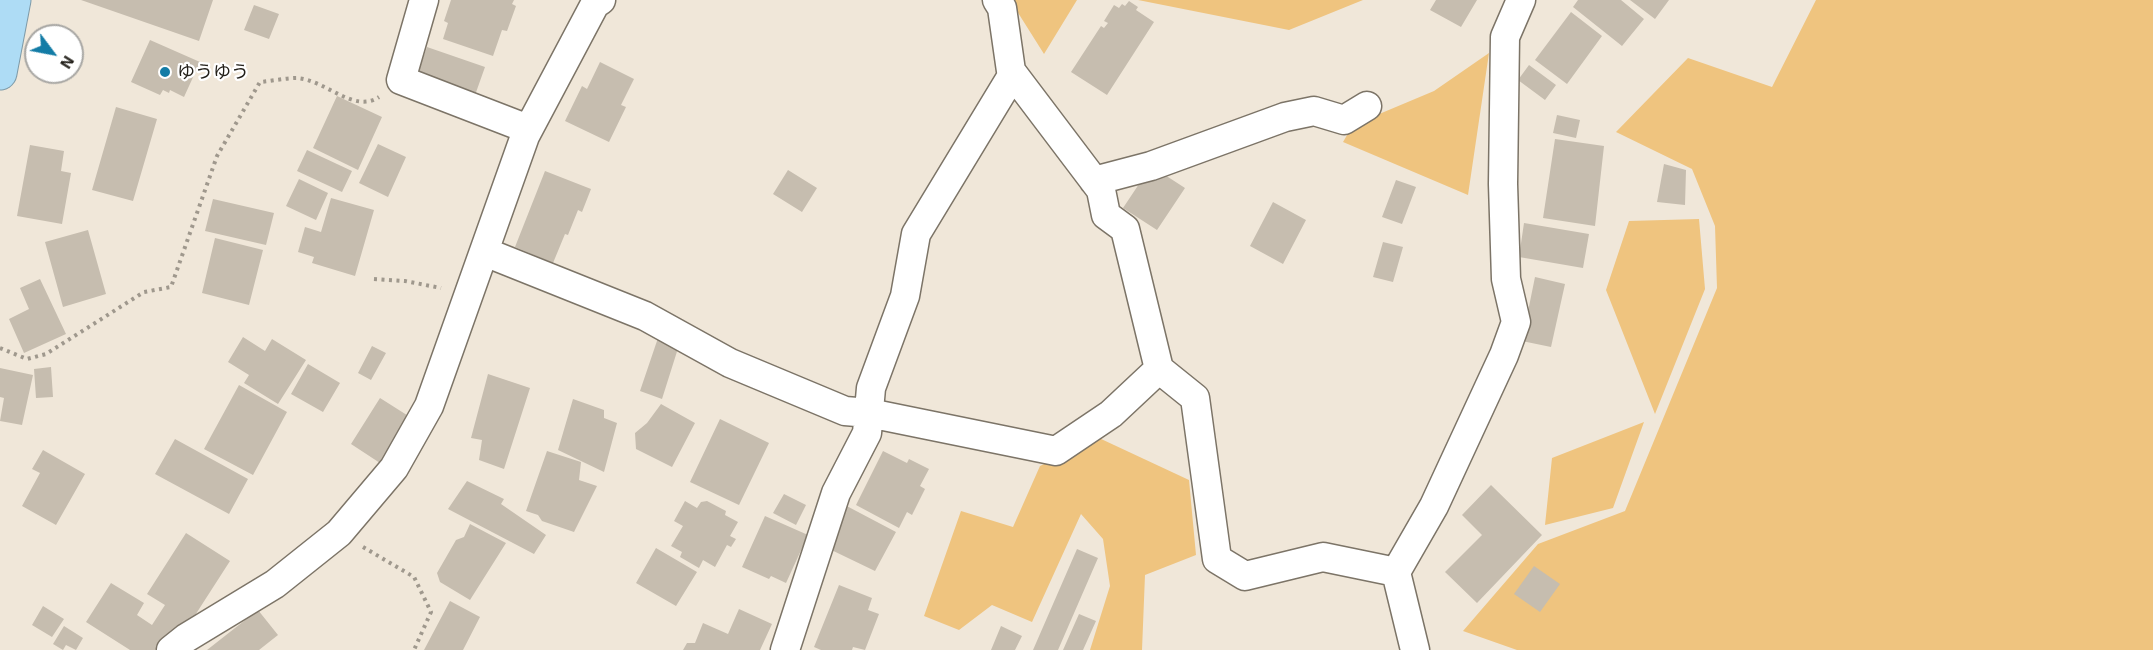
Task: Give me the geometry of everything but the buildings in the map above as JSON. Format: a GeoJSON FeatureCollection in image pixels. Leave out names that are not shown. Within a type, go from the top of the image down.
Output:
{"type":"FeatureCollection","features":[{"type":"Feature","properties":{"kind":"highway"},"geometry":{"type":"LineString","coordinates":[[0,74],[14,0]]}},
{"type":"Feature","properties":{"kind":"street"},"geometry":{"type":"LineString","coordinates":[[424,0],[401,80],[528,129]]}},
{"type":"Feature","properties":{"kind":"street"},"geometry":{"type":"LineString","coordinates":[[171,650],[186,638],[275,584],[339,533],[394,468],[429,406],[528,129],[595,4],[601,0]]}},
{"type":"Feature","properties":{"kind":"street"},"geometry":{"type":"LineString","coordinates":[[997,0],[1002,8],[1011,71],[1101,190],[1106,216],[1125,229],[1159,369],[1195,398],[1217,559],[1245,576],[1323,557],[1396,572]]}},
{"type":"Feature","properties":{"kind":"street"},"geometry":{"type":"LineString","coordinates":[[1415,650],[1396,572],[1434,506],[1504,355],[1516,322],[1506,279],[1503,184],[1505,37],[1521,0]]}},
{"type":"Feature","properties":{"kind":"street"},"geometry":{"type":"LineString","coordinates":[[786,650],[836,493],[867,434],[871,388],[904,296],[916,234],[1013,74]]}},
{"type":"Feature","properties":{"kind":"street"},"geometry":{"type":"LineString","coordinates":[[1094,181],[1151,166],[1285,117],[1314,111],[1344,120],[1367,106]]}},
{"type":"Feature","properties":{"kind":"street"},"geometry":{"type":"LineString","coordinates":[[485,252],[645,316],[730,363],[845,411],[869,413],[1056,450],[1111,414],[1159,369]]}},
{"type":"Feature","properties":{"kind":"path"},"geometry":{"type":"LineString","coordinates":[[0,348],[27,359],[46,354],[144,292],[171,287],[217,156],[260,82],[297,78],[322,84],[355,103],[376,99],[401,80]]}},
{"type":"Feature","properties":{"kind":"path"},"geometry":{"type":"LineString","coordinates":[[374,279],[405,281],[450,290]]}},
{"type":"Feature","properties":{"kind":"path"},"geometry":{"type":"LineString","coordinates":[[339,533],[414,578],[430,612],[414,650]]}},
{"type":"Feature","properties":{"kind":"shaded area"},"geometry":{"type":"Polygon","coordinates":[[[1010,0],[1077,0],[1044,54],[1010,0]]]}},
{"type":"Feature","properties":{"kind":"shaded area"},"geometry":{"type":"Polygon","coordinates":[[[1138,0],[1363,0],[1289,30],[1138,0]]]}},
{"type":"Feature","properties":{"kind":"shaded area"},"geometry":{"type":"Polygon","coordinates":[[[1816,0],[2153,0],[2153,650],[1517,650],[1463,631],[1538,544],[1625,511],[1717,288],[1715,226],[1692,169],[1616,132],[1688,58],[1772,87],[1816,0]]]}},
{"type":"Feature","properties":{"kind":"shaded area"},"geometry":{"type":"Polygon","coordinates":[[[1489,53],[1468,195],[1343,142],[1353,125],[1434,91],[1489,53]]]}},
{"type":"Feature","properties":{"kind":"shaded area"},"geometry":{"type":"Polygon","coordinates":[[[1699,219],[1705,289],[1655,414],[1606,290],[1629,221],[1699,219]]]}},
{"type":"Feature","properties":{"kind":"shaded area"},"geometry":{"type":"Polygon","coordinates":[[[1644,422],[1613,508],[1545,525],[1552,458],[1644,422]]]}},
{"type":"Feature","properties":{"kind":"shaded area"},"geometry":{"type":"Polygon","coordinates":[[[1099,438],[1189,480],[1196,555],[1145,575],[1142,650],[1090,650],[1110,586],[1103,539],[1081,514],[1032,622],[992,605],[959,630],[924,616],[961,511],[1013,527],[1040,466],[1099,438]]]}},
{"type":"Feature","properties":{"kind":"place","name":"ゆうゆう"},"geometry":{"type":"Point","coordinates":[165,72]}}]}
